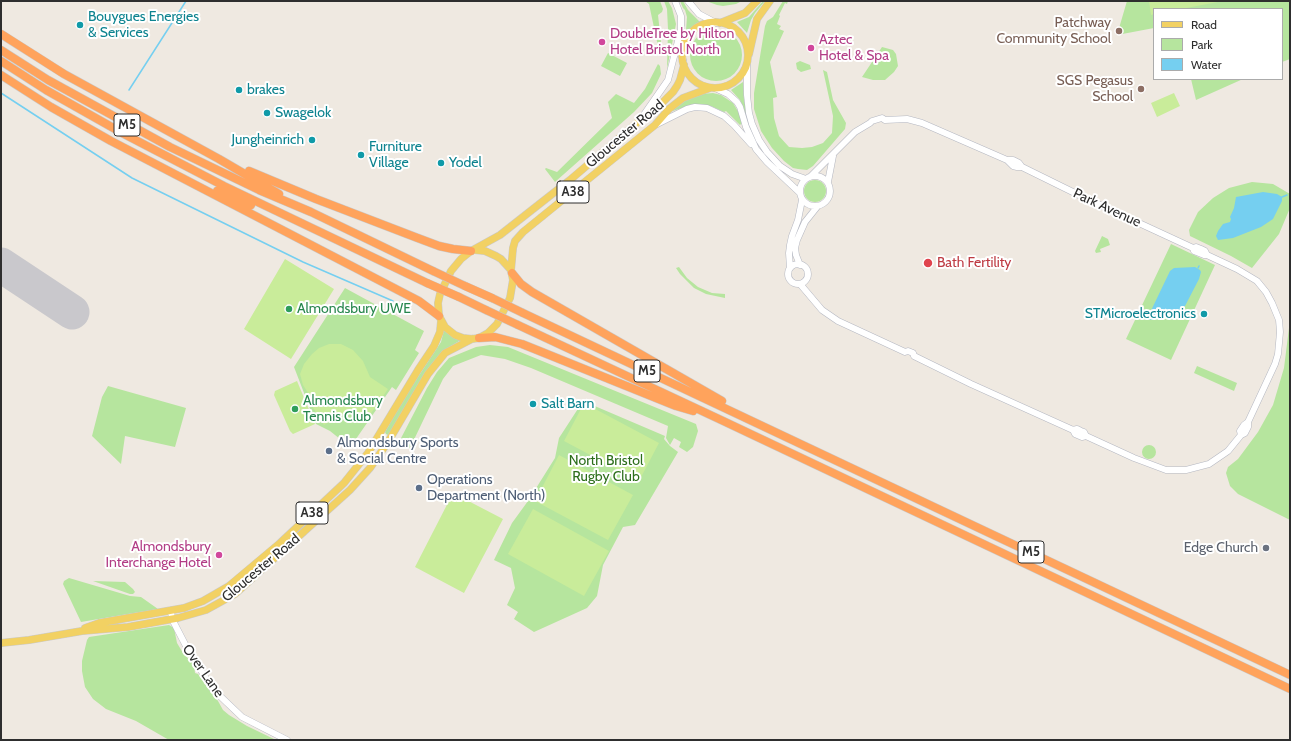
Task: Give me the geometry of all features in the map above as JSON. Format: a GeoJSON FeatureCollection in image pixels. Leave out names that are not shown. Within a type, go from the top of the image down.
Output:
{"type":"FeatureCollection","features":[{"type":"Feature","properties":{"kind":"highway","name":"M5"},"geometry":{"type":"LineString","coordinates":[[1,34],[64,74],[219,159],[311,212]]}},
{"type":"Feature","properties":{"kind":"highway","name":"M5"},"geometry":{"type":"LineString","coordinates":[[1,50],[48,80],[170,147],[259,190],[311,212],[1290,675]]}},
{"type":"Feature","properties":{"kind":"highway","name":"M5"},"geometry":{"type":"LineString","coordinates":[[1,62],[46,90],[124,134],[305,226],[1290,688]]}},
{"type":"Feature","properties":{"kind":"highway","name":"M5"},"geometry":{"type":"LineString","coordinates":[[1,75],[51,107],[178,177],[419,300],[440,318]]}},
{"type":"Feature","properties":{"kind":"highway","name":"M5"},"geometry":{"type":"LineString","coordinates":[[219,159],[316,199],[439,246],[473,251]]}},
{"type":"Feature","properties":{"kind":"highway","name":"M5"},"geometry":{"type":"LineString","coordinates":[[178,177],[305,226]]}},
{"type":"Feature","properties":{"kind":"highway","name":"M5"},"geometry":{"type":"LineString","coordinates":[[511,271],[521,284],[532,292],[771,429]]}},
{"type":"Feature","properties":{"kind":"highway","name":"M5"},"geometry":{"type":"LineString","coordinates":[[476,339],[495,337],[509,340],[676,406],[719,419]]}},
{"type":"Feature","properties":{"kind":"main road"},"geometry":{"type":"LineString","coordinates":[[757,1],[741,16],[718,23],[704,24],[694,30],[686,42],[683,52],[683,63],[691,77],[697,82],[712,88],[726,86],[736,80],[745,70],[758,19],[770,1]]}},
{"type":"Feature","properties":{"kind":"main road"},"geometry":{"type":"LineString","coordinates":[[718,23],[729,26],[741,35],[748,49],[748,60]]}},
{"type":"Feature","properties":{"kind":"main road","name":"Gloucester Road"},"geometry":{"type":"LineString","coordinates":[[473,251],[506,231],[660,105],[673,92],[680,80],[683,63]]}},
{"type":"Feature","properties":{"kind":"main road","name":"Gloucester Road"},"geometry":{"type":"LineString","coordinates":[[511,271],[512,248],[515,241],[523,232],[655,125],[683,98],[712,88]]}},
{"type":"Feature","properties":{"kind":"main road"},"geometry":{"type":"LineString","coordinates":[[473,251],[485,252],[496,256],[511,271],[513,280],[512,291],[497,324],[492,330],[476,339],[463,338],[455,335],[445,327],[440,318],[438,303],[440,294],[451,271],[461,259],[473,251]]}},
{"type":"Feature","properties":{"kind":"main road","name":"Gloucester Road"},"geometry":{"type":"LineString","coordinates":[[82,630],[99,623],[174,610],[203,601],[229,586],[283,540],[344,483],[368,453],[434,346],[440,332],[440,318]]}},
{"type":"Feature","properties":{"kind":"main road","name":"Gloucester Road"},"geometry":{"type":"LineString","coordinates":[[1,644],[82,630],[128,627],[175,618],[206,610],[235,594],[350,490],[370,468],[388,442],[428,374],[446,354],[476,339]]}},
{"type":"Feature","properties":{"kind":"street"},"geometry":{"type":"LineString","coordinates":[[640,121],[668,80],[681,23],[679,11],[675,1]]}},
{"type":"Feature","properties":{"kind":"street"},"geometry":{"type":"LineString","coordinates":[[688,1],[699,14],[718,23]]}},
{"type":"Feature","properties":{"kind":"street"},"geometry":{"type":"LineString","coordinates":[[678,41],[683,63]]}},
{"type":"Feature","properties":{"kind":"street"},"geometry":{"type":"LineString","coordinates":[[748,60],[747,94],[749,113],[759,140],[767,152],[780,166],[792,174],[809,177],[817,176],[828,182]]}},
{"type":"Feature","properties":{"kind":"street"},"geometry":{"type":"LineString","coordinates":[[712,88],[728,94],[737,102],[756,149]]}},
{"type":"Feature","properties":{"kind":"street"},"geometry":{"type":"LineString","coordinates":[[655,125],[687,109],[695,107],[707,108],[724,116],[734,125],[767,162],[800,192]]}},
{"type":"Feature","properties":{"kind":"street","name":"Park Avenue"},"geometry":{"type":"LineString","coordinates":[[800,284],[822,310],[838,321],[905,352],[906,355],[911,357],[914,356],[1039,415],[1073,430],[1081,430],[1086,436],[1129,456],[1166,470],[1186,470],[1209,464],[1228,451],[1241,435],[1245,433],[1248,427],[1248,422],[1278,354],[1280,332],[1279,320],[1272,303],[1266,292],[1257,281],[1237,268],[1194,251],[1193,248],[1087,200],[1022,167],[1017,168],[1010,164],[1007,160],[922,123],[901,119],[885,120],[882,118],[872,121],[855,132],[833,156],[809,177]]}},
{"type":"Feature","properties":{"kind":"street"},"geometry":{"type":"LineString","coordinates":[[800,265],[795,248],[797,240],[805,222],[817,207],[827,202],[830,196],[830,186],[828,182],[833,156]]}},
{"type":"Feature","properties":{"kind":"street"},"geometry":{"type":"LineString","coordinates":[[790,268],[800,265],[804,266],[807,272],[806,280],[800,284],[794,283],[790,280],[788,273],[790,268],[790,245],[798,220],[802,200],[800,187],[809,177]]}},
{"type":"Feature","properties":{"kind":"street"},"geometry":{"type":"LineString","coordinates":[[802,200],[806,204],[817,207]]}},
{"type":"Feature","properties":{"kind":"street","name":"Park Avenue"},"geometry":{"type":"LineString","coordinates":[[806,280],[809,293]]}},
{"type":"Feature","properties":{"kind":"street","name":"Over Lane"},"geometry":{"type":"LineString","coordinates":[[174,610],[181,638],[212,688],[242,717],[287,740]]}},
{"type":"Feature","properties":{"kind":"green space"},"geometry":{"type":"Polygon","coordinates":[[[645,1],[660,1],[663,9],[658,15],[662,51],[659,51],[649,4],[645,1]]]}},
{"type":"Feature","properties":{"kind":"green space"},"geometry":{"type":"Polygon","coordinates":[[[664,1],[668,1],[672,8],[676,24],[667,69],[668,29],[667,9],[664,1]]]}},
{"type":"Feature","properties":{"kind":"green space"},"geometry":{"type":"Polygon","coordinates":[[[680,1],[683,1],[688,10],[700,22],[688,30],[686,30],[687,17],[680,1]]]}},
{"type":"Feature","properties":{"kind":"green space"},"geometry":{"type":"Polygon","coordinates":[[[706,1],[742,1],[736,4],[723,6],[706,1]]]}},
{"type":"Feature","properties":{"kind":"green space"},"geometry":{"type":"Polygon","coordinates":[[[763,1],[765,1],[751,20],[747,33],[737,22],[749,17],[763,1]]]}},
{"type":"Feature","properties":{"kind":"green space"},"geometry":{"type":"Polygon","coordinates":[[[783,1],[788,1],[787,4],[785,3],[779,15],[777,24],[781,26],[779,29],[784,31],[770,62],[777,97],[773,98],[774,118],[779,136],[789,147],[802,148],[812,147],[823,143],[832,133],[833,116],[823,70],[827,72],[833,100],[846,123],[845,129],[813,166],[807,170],[793,168],[772,148],[761,131],[754,109],[754,93],[765,26],[767,21],[773,17],[783,1]]]}},
{"type":"Feature","properties":{"kind":"green space"},"geometry":{"type":"Polygon","coordinates":[[[1127,1],[1290,1],[1290,59],[1283,62],[1283,8],[1153,8],[1153,28],[1117,35],[1127,1]]]}},
{"type":"Feature","properties":{"kind":"green space"},"geometry":{"type":"Polygon","coordinates":[[[1149,1],[1223,1],[1186,8],[1153,8],[1153,14],[1151,15],[1149,1]]]}},
{"type":"Feature","properties":{"kind":"green space"},"geometry":{"type":"Polygon","coordinates":[[[711,29],[721,29],[735,36],[742,50],[742,60],[735,74],[721,81],[711,81],[701,77],[694,70],[690,60],[690,50],[694,40],[701,33],[711,29]]]}},
{"type":"Feature","properties":{"kind":"green space"},"geometry":{"type":"Polygon","coordinates":[[[882,47],[893,50],[896,54],[898,66],[894,72],[885,80],[873,80],[862,77],[882,47]]]}},
{"type":"Feature","properties":{"kind":"green space"},"geometry":{"type":"Polygon","coordinates":[[[608,53],[627,63],[620,76],[601,66],[608,53]]]}},
{"type":"Feature","properties":{"kind":"green space"},"geometry":{"type":"Polygon","coordinates":[[[800,61],[810,65],[811,69],[801,72],[797,69],[796,63],[800,61]]]}},
{"type":"Feature","properties":{"kind":"green space"},"geometry":{"type":"Polygon","coordinates":[[[658,64],[660,66],[661,74],[652,93],[634,112],[555,182],[545,169],[546,168],[557,172],[612,118],[608,102],[616,94],[634,103],[645,89],[658,64]]]}},
{"type":"Feature","properties":{"kind":"green space"},"geometry":{"type":"Polygon","coordinates":[[[1191,80],[1241,80],[1196,100],[1191,80]]]}},
{"type":"Feature","properties":{"kind":"green space"},"geometry":{"type":"Polygon","coordinates":[[[743,82],[744,100],[751,133],[743,106],[731,90],[743,82]]]}},
{"type":"Feature","properties":{"kind":"green space"},"geometry":{"type":"Polygon","coordinates":[[[713,93],[721,95],[733,103],[739,113],[742,123],[740,125],[726,111],[724,112],[711,106],[693,104],[673,111],[672,110],[684,101],[701,94],[713,93]]]}},
{"type":"Feature","properties":{"kind":"green space"},"geometry":{"type":"Polygon","coordinates":[[[1174,93],[1180,106],[1157,117],[1151,103],[1174,93]]]}},
{"type":"Feature","properties":{"kind":"green space"},"geometry":{"type":"Polygon","coordinates":[[[815,180],[823,183],[826,191],[823,199],[815,202],[807,199],[804,191],[807,183],[815,180]]]}},
{"type":"Feature","properties":{"kind":"green space"},"geometry":{"type":"Polygon","coordinates":[[[1252,182],[1273,184],[1290,194],[1290,208],[1279,234],[1252,268],[1190,236],[1189,230],[1198,212],[1213,198],[1229,188],[1252,182]]]}},
{"type":"Feature","properties":{"kind":"green space"},"geometry":{"type":"Polygon","coordinates":[[[1102,236],[1108,239],[1110,245],[1100,249],[1101,252],[1096,253],[1095,251],[1102,236]]]}},
{"type":"Feature","properties":{"kind":"green space"},"geometry":{"type":"Polygon","coordinates":[[[1171,244],[1215,265],[1171,360],[1126,339],[1171,244]]]}},
{"type":"Feature","properties":{"kind":"green space","name":"Almondsbury UWE"},"geometry":{"type":"Polygon","coordinates":[[[285,259],[334,289],[291,359],[244,329],[285,259]]]}},
{"type":"Feature","properties":{"kind":"green space"},"geometry":{"type":"Polygon","coordinates":[[[679,267],[687,278],[698,287],[712,293],[725,294],[725,298],[706,294],[694,288],[680,274],[676,268],[679,267]]]}},
{"type":"Feature","properties":{"kind":"green space"},"geometry":{"type":"Polygon","coordinates":[[[345,288],[424,331],[415,350],[419,353],[396,390],[392,387],[349,449],[330,431],[316,424],[294,367],[345,288]]]}},
{"type":"Feature","properties":{"kind":"green space"},"geometry":{"type":"Polygon","coordinates":[[[1290,326],[1290,520],[1238,494],[1230,486],[1226,473],[1228,467],[1238,459],[1258,432],[1273,405],[1284,368],[1290,326]]]}},
{"type":"Feature","properties":{"kind":"green space"},"geometry":{"type":"Polygon","coordinates":[[[444,330],[461,340],[451,346],[388,435],[386,434],[385,432],[404,398],[441,342],[444,330]]]}},
{"type":"Feature","properties":{"kind":"green space"},"geometry":{"type":"Polygon","coordinates":[[[329,344],[341,344],[353,350],[363,361],[370,377],[388,389],[365,422],[350,412],[340,415],[324,425],[305,395],[308,393],[303,385],[300,374],[304,364],[319,348],[329,344]]]}},
{"type":"Feature","properties":{"kind":"green space"},"geometry":{"type":"Polygon","coordinates":[[[490,345],[508,347],[696,424],[698,431],[693,447],[687,452],[679,447],[681,442],[674,438],[670,445],[666,438],[668,426],[531,368],[505,359],[481,355],[453,366],[443,379],[410,448],[399,442],[427,388],[437,372],[449,358],[476,347],[490,345]]]}},
{"type":"Feature","properties":{"kind":"green space"},"geometry":{"type":"Polygon","coordinates":[[[1197,366],[1237,383],[1234,391],[1194,373],[1197,366]]]}},
{"type":"Feature","properties":{"kind":"green space","name":"Almondsbury Tennis Club"},"geometry":{"type":"Polygon","coordinates":[[[297,381],[315,424],[293,434],[290,431],[274,395],[275,391],[297,381]]]}},
{"type":"Feature","properties":{"kind":"green space"},"geometry":{"type":"Polygon","coordinates":[[[108,386],[186,408],[175,447],[125,436],[121,464],[92,436],[102,397],[108,386]]]}},
{"type":"Feature","properties":{"kind":"green space","name":"North Bristol Rugby Club"},"geometry":{"type":"Polygon","coordinates":[[[583,401],[665,436],[664,439],[678,452],[635,525],[623,527],[603,565],[597,596],[587,608],[534,632],[514,619],[518,612],[507,605],[515,588],[511,568],[494,560],[512,523],[528,501],[555,458],[559,438],[583,401]]]}},
{"type":"Feature","properties":{"kind":"green space"},"geometry":{"type":"Polygon","coordinates":[[[584,403],[659,443],[639,481],[564,441],[584,403]]]}},
{"type":"Feature","properties":{"kind":"green space"},"geometry":{"type":"Polygon","coordinates":[[[1146,445],[1152,445],[1156,449],[1156,455],[1152,459],[1146,459],[1142,455],[1142,449],[1146,445]]]}},
{"type":"Feature","properties":{"kind":"green space"},"geometry":{"type":"Polygon","coordinates":[[[559,455],[633,495],[608,540],[535,501],[559,455]]]}},
{"type":"Feature","properties":{"kind":"green space"},"geometry":{"type":"Polygon","coordinates":[[[453,493],[503,519],[464,593],[415,567],[453,493]]]}},
{"type":"Feature","properties":{"kind":"green space"},"geometry":{"type":"Polygon","coordinates":[[[533,509],[609,551],[584,596],[508,554],[533,509]]]}},
{"type":"Feature","properties":{"kind":"green space"},"geometry":{"type":"Polygon","coordinates":[[[69,578],[130,596],[141,597],[158,609],[81,622],[63,584],[64,581],[69,578]]]}},
{"type":"Feature","properties":{"kind":"green space"},"geometry":{"type":"Polygon","coordinates":[[[93,581],[125,582],[135,592],[130,594],[93,581]]]}},
{"type":"Feature","properties":{"kind":"green space"},"geometry":{"type":"Polygon","coordinates":[[[169,625],[174,628],[177,643],[183,653],[194,665],[195,673],[198,674],[223,710],[247,726],[276,740],[169,740],[136,721],[106,709],[93,699],[85,687],[82,671],[82,661],[89,637],[169,625]]]}},
{"type":"Feature","properties":{"kind":"water"},"geometry":{"type":"Polygon","coordinates":[[[1263,192],[1277,194],[1282,197],[1282,201],[1273,219],[1261,227],[1233,238],[1218,240],[1216,236],[1218,231],[1223,224],[1230,222],[1236,197],[1263,192]]]}},
{"type":"Feature","properties":{"kind":"water"},"geometry":{"type":"Polygon","coordinates":[[[1195,267],[1201,272],[1185,306],[1179,310],[1170,311],[1160,315],[1154,320],[1147,319],[1170,271],[1174,268],[1195,267]]]}},
{"type":"Feature","properties":{"kind":"waterway"},"geometry":{"type":"LineString","coordinates":[[129,90],[186,1]]}},
{"type":"Feature","properties":{"kind":"waterway"},"geometry":{"type":"LineString","coordinates":[[1,93],[132,178],[303,262],[393,301]]}},
{"type":"Feature","properties":{"kind":"waterway"},"geometry":{"type":"LineString","coordinates":[[1282,197],[1287,195]]}},
{"type":"Feature","properties":{"kind":"runway"},"geometry":{"type":"LineString","coordinates":[[1,265],[72,312]]}},
{"type":"Feature","properties":{"kind":"place","name":"Bouygues Energies & Services"},"geometry":{"type":"Point","coordinates":[80,25]}},
{"type":"Feature","properties":{"kind":"place","name":"Patchway Community School"},"geometry":{"type":"Point","coordinates":[1119,31]}},
{"type":"Feature","properties":{"kind":"place","name":"DoubleTree by Hilton Hotel Bristol North"},"geometry":{"type":"Point","coordinates":[602,42]}},
{"type":"Feature","properties":{"kind":"place","name":"Aztec Hotel & Spa"},"geometry":{"type":"Point","coordinates":[811,48]}},
{"type":"Feature","properties":{"kind":"place","name":"SGS Pegasus School"},"geometry":{"type":"Point","coordinates":[1141,89]}},
{"type":"Feature","properties":{"kind":"place","name":"brakes"},"geometry":{"type":"Point","coordinates":[239,90]}},
{"type":"Feature","properties":{"kind":"place","name":"Swagelok"},"geometry":{"type":"Point","coordinates":[267,113]}},
{"type":"Feature","properties":{"kind":"place","name":"Jungheinrich"},"geometry":{"type":"Point","coordinates":[312,140]}},
{"type":"Feature","properties":{"kind":"place","name":"Furniture Village"},"geometry":{"type":"Point","coordinates":[361,155]}},
{"type":"Feature","properties":{"kind":"place","name":"Yodel"},"geometry":{"type":"Point","coordinates":[441,163]}},
{"type":"Feature","properties":{"kind":"place","name":"Bath Fertility"},"geometry":{"type":"Point","coordinates":[928,263]}},
{"type":"Feature","properties":{"kind":"place","name":"Almondsbury UWE"},"geometry":{"type":"Point","coordinates":[289,309]}},
{"type":"Feature","properties":{"kind":"place","name":"STMicroelectronics"},"geometry":{"type":"Point","coordinates":[1204,314]}},
{"type":"Feature","properties":{"kind":"place","name":"Salt Barn"},"geometry":{"type":"Point","coordinates":[533,404]}},
{"type":"Feature","properties":{"kind":"place","name":"Almondsbury Tennis Club"},"geometry":{"type":"Point","coordinates":[295,409]}},
{"type":"Feature","properties":{"kind":"place","name":"Almondsbury Sports & Social Centre"},"geometry":{"type":"Point","coordinates":[329,451]}},
{"type":"Feature","properties":{"kind":"place","name":"Operations Department (North)"},"geometry":{"type":"Point","coordinates":[419,488]}},
{"type":"Feature","properties":{"kind":"place","name":"Edge Church"},"geometry":{"type":"Point","coordinates":[1266,548]}},
{"type":"Feature","properties":{"kind":"place","name":"Almondsbury Interchange Hotel"},"geometry":{"type":"Point","coordinates":[219,555]}}]}
